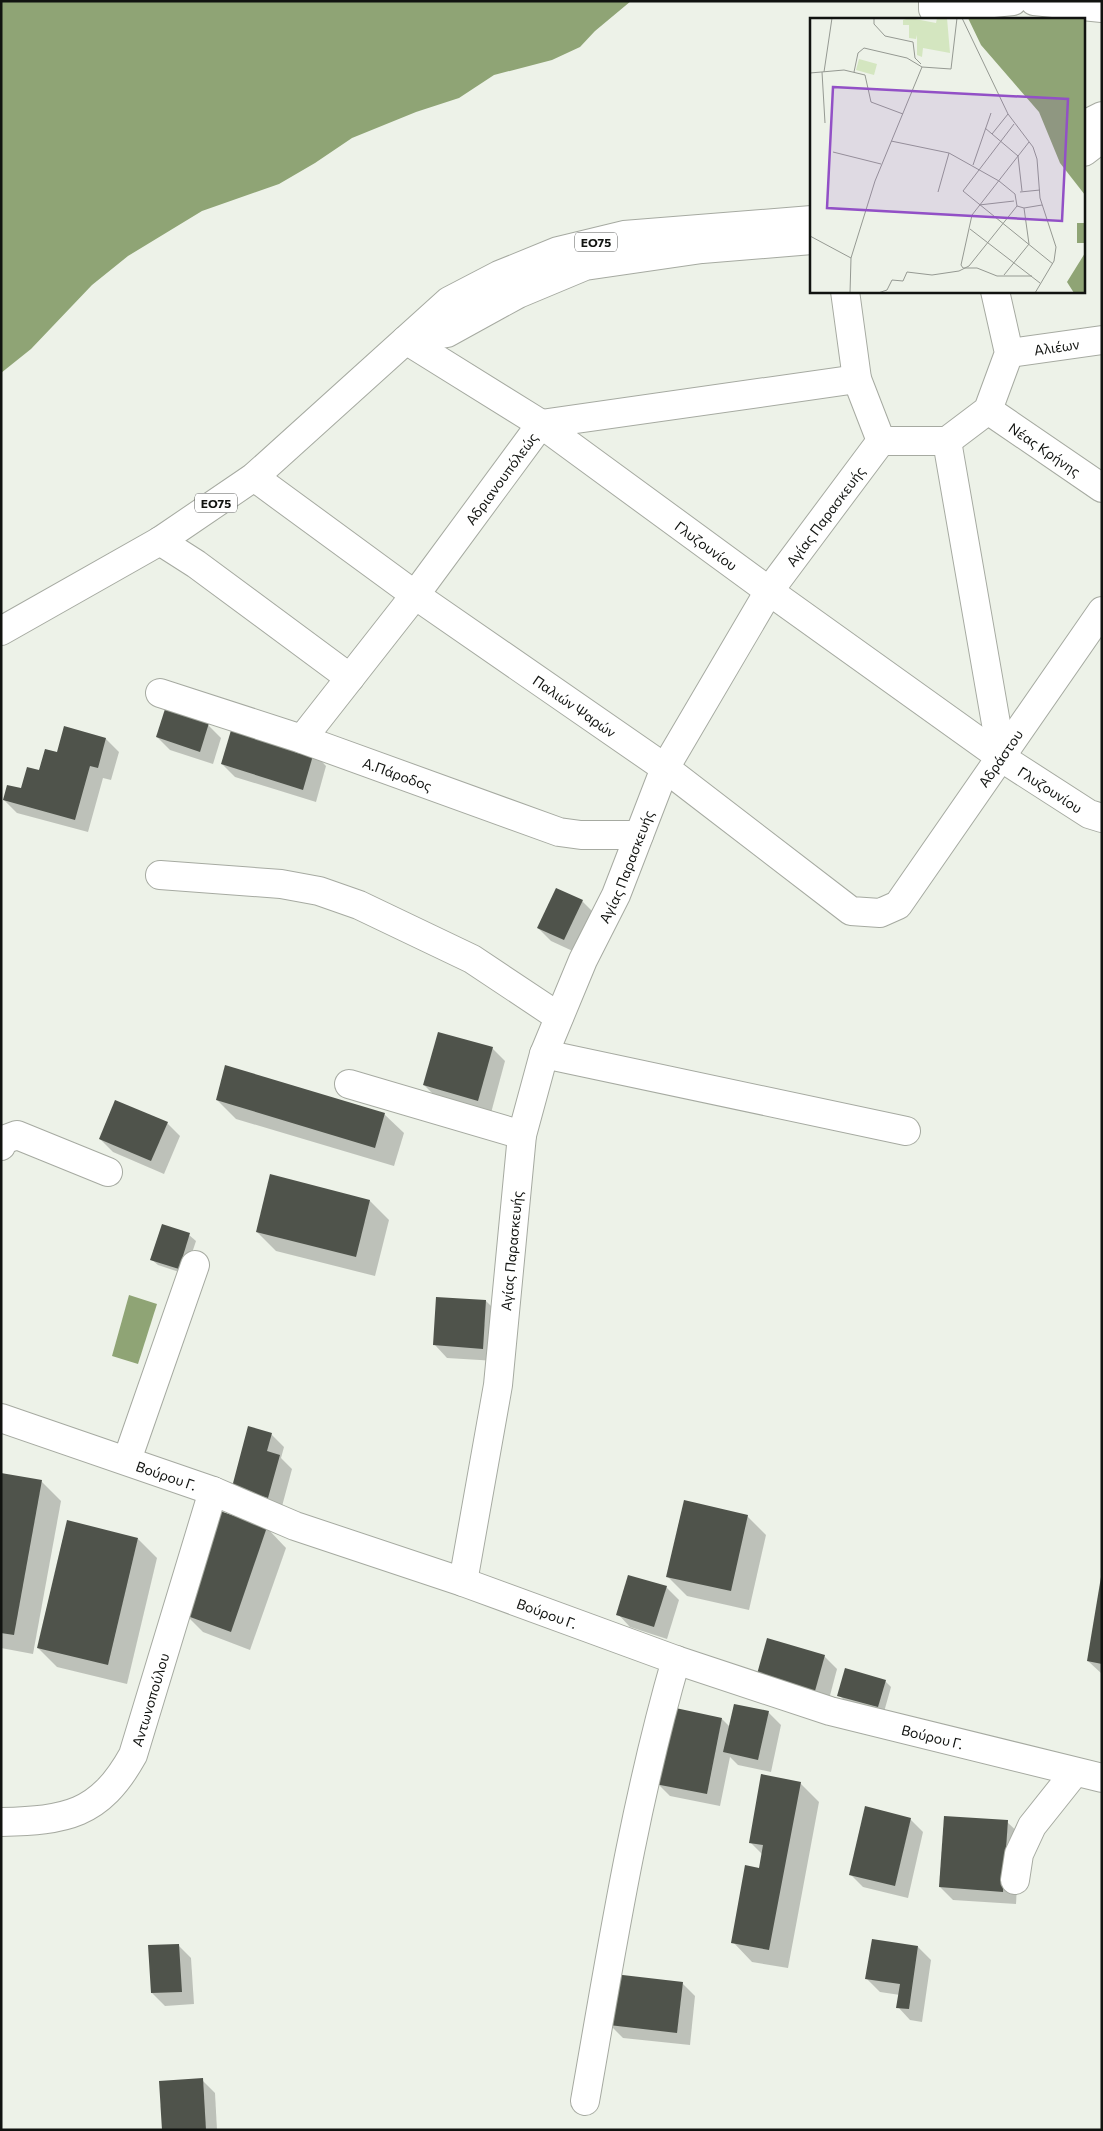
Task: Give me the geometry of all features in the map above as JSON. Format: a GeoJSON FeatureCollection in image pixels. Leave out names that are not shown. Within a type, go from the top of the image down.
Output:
{"type":"FeatureCollection","features":[{"type":"Feature","properties":{"kind":"street"},"geometry":{"type":"LineString","coordinates":[[933,1],[932,9],[1013,1]]}},
{"type":"Feature","properties":{"kind":"street"},"geometry":{"type":"LineString","coordinates":[[1034,1],[1102,8]]}},
{"type":"Feature","properties":{"kind":"street"},"geometry":{"type":"LineString","coordinates":[[1086,124],[1102,116]]}},
{"type":"Feature","properties":{"kind":"street"},"geometry":{"type":"LineString","coordinates":[[1086,150],[1102,138]]}},
{"type":"Feature","properties":{"kind":"street","name":"ΕΟ75"},"geometry":{"type":"LineString","coordinates":[[1,631],[160,541],[254,477],[449,301],[508,271],[558,251],[624,235],[810,220]]}},
{"type":"Feature","properties":{"kind":"street","name":"ΕΟ75"},"geometry":{"type":"LineString","coordinates":[[406,340],[446,333],[518,294],[585,266],[702,249],[810,240]]}},
{"type":"Feature","properties":{"kind":"street"},"geometry":{"type":"LineString","coordinates":[[845,292],[857,380],[881,441],[947,441],[988,410],[1009,353],[995,292]]}},
{"type":"Feature","properties":{"kind":"street","name":"Γλυζουνίου"},"geometry":{"type":"LineString","coordinates":[[406,340],[541,424],[1002,758],[1089,814],[1102,818]]}},
{"type":"Feature","properties":{"kind":"street","name":"Αλιέων"},"geometry":{"type":"LineString","coordinates":[[1009,353],[1102,340]]}},
{"type":"Feature","properties":{"kind":"street","name":"Αδριανουπόλεώς"},"geometry":{"type":"LineString","coordinates":[[302,740],[415,595],[541,424],[857,380]]}},
{"type":"Feature","properties":{"kind":"street","name":"Νέας Κρήνης"},"geometry":{"type":"LineString","coordinates":[[988,410],[1102,488]]}},
{"type":"Feature","properties":{"kind":"street","name":"Αγίας Παρασκευής"},"geometry":{"type":"LineString","coordinates":[[463,1582],[498,1384],[522,1135],[544,1054],[584,960],[616,895],[665,768],[769,591],[881,441]]}},
{"type":"Feature","properties":{"kind":"street"},"geometry":{"type":"LineString","coordinates":[[947,441],[1002,758]]}},
{"type":"Feature","properties":{"kind":"street","name":"Παλιών Ψαρών"},"geometry":{"type":"LineString","coordinates":[[254,477],[415,595],[665,768],[851,911],[880,913],[898,905]]}},
{"type":"Feature","properties":{"kind":"street"},"geometry":{"type":"LineString","coordinates":[[160,541],[196,564],[350,678]]}},
{"type":"Feature","properties":{"kind":"street","name":"Αδράστου"},"geometry":{"type":"LineString","coordinates":[[898,905],[1002,758],[1102,611]]}},
{"type":"Feature","properties":{"kind":"street","name":"Α.Πάροδος"},"geometry":{"type":"LineString","coordinates":[[160,693],[302,740],[559,832],[581,835],[639,835]]}},
{"type":"Feature","properties":{"kind":"street"},"geometry":{"type":"LineString","coordinates":[[160,875],[281,884],[319,891],[359,905],[472,959],[559,1017]]}},
{"type":"Feature","properties":{"kind":"street"},"geometry":{"type":"LineString","coordinates":[[544,1054],[906,1131]]}},
{"type":"Feature","properties":{"kind":"street"},"geometry":{"type":"LineString","coordinates":[[349,1084],[522,1135]]}},
{"type":"Feature","properties":{"kind":"street"},"geometry":{"type":"LineString","coordinates":[[1,1146],[3,1140],[17,1134],[108,1172]]}},
{"type":"Feature","properties":{"kind":"street"},"geometry":{"type":"LineString","coordinates":[[127,1460],[195,1265]]}},
{"type":"Feature","properties":{"kind":"street","name":"Βούρου Γ."},"geometry":{"type":"LineString","coordinates":[[1,1418],[214,1491],[295,1526],[463,1582],[676,1660],[830,1711],[1102,1778]]}},
{"type":"Feature","properties":{"kind":"street","name":"Αντωνοπούλου"},"geometry":{"type":"LineString","coordinates":[[1,1822],[50,1820],[95,1803],[118,1781],[133,1755],[214,1491]]}},
{"type":"Feature","properties":{"kind":"street"},"geometry":{"type":"LineString","coordinates":[[585,2101],[625,1866],[653,1741],[676,1660]]}},
{"type":"Feature","properties":{"kind":"street"},"geometry":{"type":"LineString","coordinates":[[1014,1880],[1019,1854],[1032,1826],[1075,1772]]}},
{"type":"Feature","properties":{"kind":"shaded area"},"geometry":{"type":"Polygon","coordinates":[[[1,1],[631,1],[595,31],[580,47],[552,60],[494,75],[459,98],[416,112],[352,138],[279,184],[202,211],[128,256],[92,285],[31,349],[1,373],[1,1]]]}},
{"type":"Feature","properties":{"kind":"shaded area"},"geometry":{"type":"Polygon","coordinates":[[[129,1295],[157,1304],[138,1364],[112,1356],[129,1295]]]}},
{"type":"Feature","properties":{"kind":"building"},"geometry":{"type":"Polygon","coordinates":[[[165,709],[209,723],[200,752],[156,737],[165,709]]]}},
{"type":"Feature","properties":{"kind":"building"},"geometry":{"type":"Polygon","coordinates":[[[64,726],[106,738],[98,768],[90,766],[75,820],[3,800],[7,785],[21,788],[27,767],[39,770],[45,749],[57,752],[64,726]]]}},
{"type":"Feature","properties":{"kind":"building"},"geometry":{"type":"Polygon","coordinates":[[[232,727],[314,752],[303,790],[221,764],[232,727]]]}},
{"type":"Feature","properties":{"kind":"building"},"geometry":{"type":"Polygon","coordinates":[[[556,888],[583,900],[564,940],[537,928],[556,888]]]}},
{"type":"Feature","properties":{"kind":"building"},"geometry":{"type":"Polygon","coordinates":[[[438,1032],[493,1047],[478,1101],[423,1085],[438,1032]]]}},
{"type":"Feature","properties":{"kind":"building"},"geometry":{"type":"Polygon","coordinates":[[[225,1065],[385,1113],[375,1148],[216,1100],[225,1065]]]}},
{"type":"Feature","properties":{"kind":"building"},"geometry":{"type":"Polygon","coordinates":[[[115,1100],[168,1122],[151,1161],[99,1139],[115,1100]]]}},
{"type":"Feature","properties":{"kind":"building"},"geometry":{"type":"Polygon","coordinates":[[[270,1174],[370,1200],[356,1257],[256,1232],[270,1174]]]}},
{"type":"Feature","properties":{"kind":"building"},"geometry":{"type":"Polygon","coordinates":[[[162,1224],[190,1233],[179,1269],[150,1260],[162,1224]]]}},
{"type":"Feature","properties":{"kind":"building"},"geometry":{"type":"Polygon","coordinates":[[[436,1297],[486,1300],[483,1349],[433,1345],[436,1297]]]}},
{"type":"Feature","properties":{"kind":"building"},"geometry":{"type":"Polygon","coordinates":[[[248,1426],[272,1433],[267,1451],[280,1455],[268,1498],[232,1487],[248,1426]]]}},
{"type":"Feature","properties":{"kind":"building"},"geometry":{"type":"Polygon","coordinates":[[[1,1473],[42,1480],[14,1635],[1,1633],[1,1473]]]}},
{"type":"Feature","properties":{"kind":"building"},"geometry":{"type":"Polygon","coordinates":[[[684,1500],[748,1515],[731,1591],[666,1577],[684,1500]]]}},
{"type":"Feature","properties":{"kind":"building"},"geometry":{"type":"Polygon","coordinates":[[[220,1511],[267,1527],[231,1632],[182,1614],[220,1511]]]}},
{"type":"Feature","properties":{"kind":"building"},"geometry":{"type":"Polygon","coordinates":[[[67,1520],[138,1538],[108,1665],[37,1648],[67,1520]]]}},
{"type":"Feature","properties":{"kind":"building"},"geometry":{"type":"Polygon","coordinates":[[[628,1575],[667,1586],[654,1627],[616,1615],[628,1575]]]}},
{"type":"Feature","properties":{"kind":"building"},"geometry":{"type":"Polygon","coordinates":[[[1102,1577],[1102,1664],[1087,1661],[1102,1577]]]}},
{"type":"Feature","properties":{"kind":"building"},"geometry":{"type":"Polygon","coordinates":[[[767,1638],[825,1655],[815,1691],[757,1674],[767,1638]]]}},
{"type":"Feature","properties":{"kind":"building"},"geometry":{"type":"Polygon","coordinates":[[[845,1668],[886,1680],[878,1707],[837,1696],[845,1668]]]}},
{"type":"Feature","properties":{"kind":"building"},"geometry":{"type":"Polygon","coordinates":[[[734,1704],[769,1711],[758,1760],[723,1752],[734,1704]]]}},
{"type":"Feature","properties":{"kind":"building"},"geometry":{"type":"Polygon","coordinates":[[[671,1707],[722,1718],[707,1794],[655,1784],[671,1707]]]}},
{"type":"Feature","properties":{"kind":"building"},"geometry":{"type":"Polygon","coordinates":[[[761,1774],[801,1782],[769,1950],[731,1943],[745,1865],[759,1868],[763,1845],[749,1843],[761,1774]]]}},
{"type":"Feature","properties":{"kind":"building"},"geometry":{"type":"Polygon","coordinates":[[[865,1806],[911,1818],[895,1886],[849,1875],[865,1806]]]}},
{"type":"Feature","properties":{"kind":"building"},"geometry":{"type":"Polygon","coordinates":[[[944,1816],[1008,1820],[1003,1892],[939,1887],[944,1816]]]}},
{"type":"Feature","properties":{"kind":"building"},"geometry":{"type":"Polygon","coordinates":[[[872,1939],[918,1946],[909,2009],[896,2008],[900,1984],[865,1979],[872,1939]]]}},
{"type":"Feature","properties":{"kind":"building"},"geometry":{"type":"Polygon","coordinates":[[[179,1944],[182,1992],[151,1993],[148,1945],[179,1944]]]}},
{"type":"Feature","properties":{"kind":"building"},"geometry":{"type":"Polygon","coordinates":[[[614,1974],[683,1982],[677,2033],[609,2025],[614,1974]]]}},
{"type":"Feature","properties":{"kind":"building"},"geometry":{"type":"Polygon","coordinates":[[[203,2078],[206,2130],[162,2130],[159,2081],[203,2078]]]}}]}
